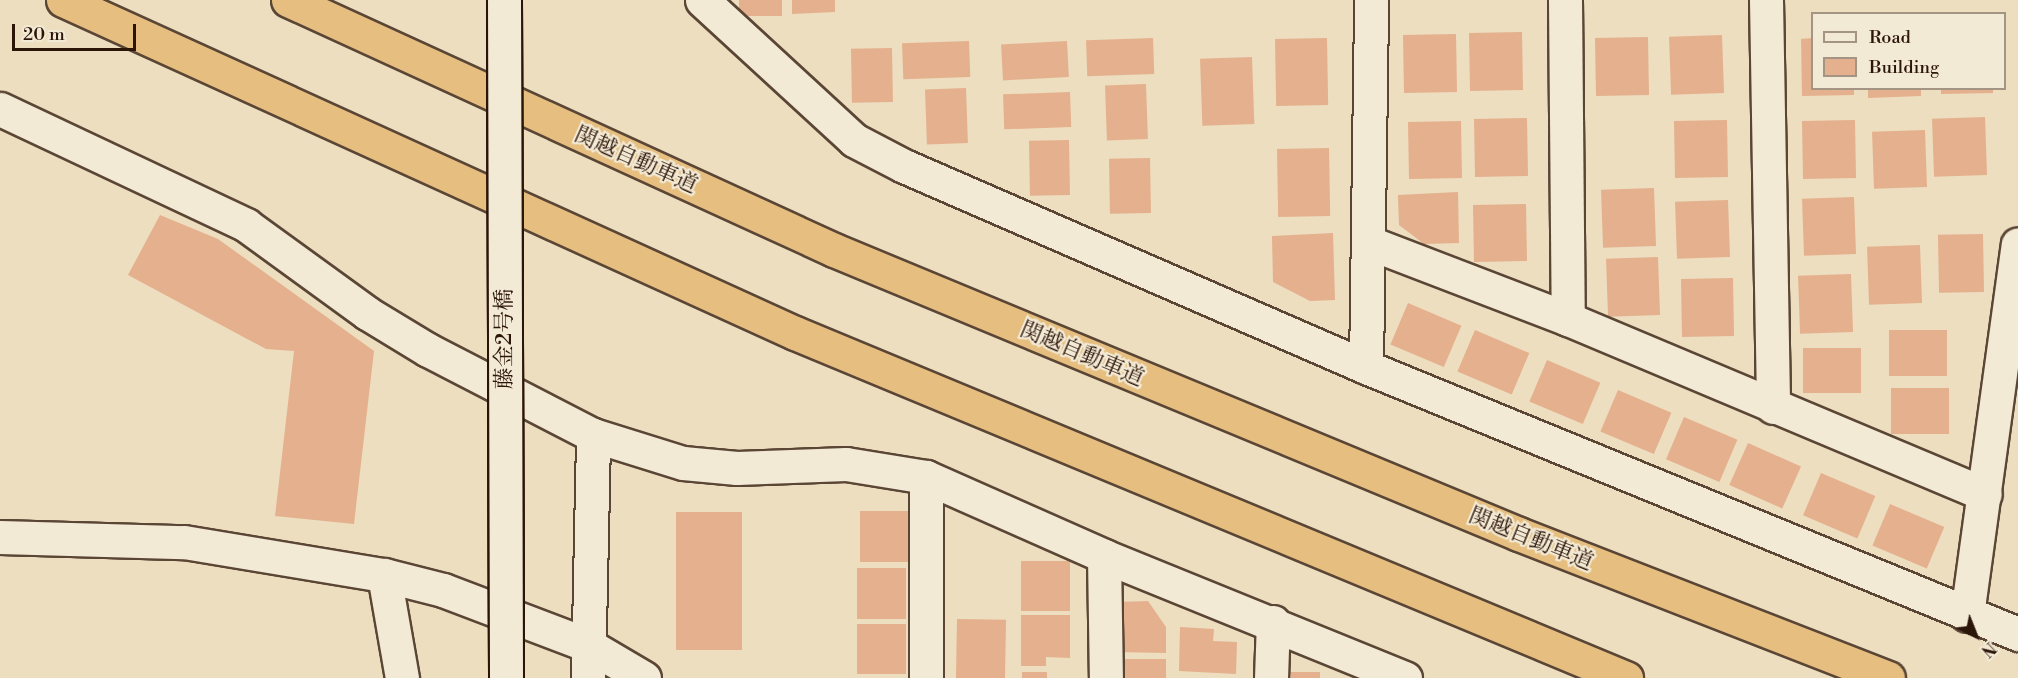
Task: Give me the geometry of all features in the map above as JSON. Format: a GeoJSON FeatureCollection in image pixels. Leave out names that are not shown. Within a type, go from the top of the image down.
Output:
{"type":"FeatureCollection","features":[{"type":"Feature","properties":{"kind":"highway"},"geometry":{"type":"LineString","coordinates":[[63,0],[795,333],[1626,678]]}},
{"type":"Feature","properties":{"kind":"highway","name":"関越自動車道"},"geometry":{"type":"LineString","coordinates":[[288,0],[834,250],[1519,534],[1888,678]]}},
{"type":"Feature","properties":{"kind":"street","name":"藤金2号橋"},"geometry":{"type":"LineString","coordinates":[[504,0],[506,678]]}},
{"type":"Feature","properties":{"kind":"street"},"geometry":{"type":"LineString","coordinates":[[702,0],[854,140],[904,166],[1366,367],[2018,634]]}},
{"type":"Feature","properties":{"kind":"street"},"geometry":{"type":"LineString","coordinates":[[1366,367],[1370,243],[1371,0]]}},
{"type":"Feature","properties":{"kind":"street"},"geometry":{"type":"LineString","coordinates":[[1565,0],[1568,319]]}},
{"type":"Feature","properties":{"kind":"street"},"geometry":{"type":"LineString","coordinates":[[1766,0],[1773,407]]}},
{"type":"Feature","properties":{"kind":"street"},"geometry":{"type":"LineString","coordinates":[[0,109],[246,225],[367,313],[420,345],[593,435],[683,463],[737,468],[846,464],[926,477],[1104,556],[1273,622],[1374,671],[1405,678]]}},
{"type":"Feature","properties":{"kind":"street"},"geometry":{"type":"LineString","coordinates":[[1370,243],[1568,319],[1773,407],[1985,494]]}},
{"type":"Feature","properties":{"kind":"street"},"geometry":{"type":"LineString","coordinates":[[1967,615],[2018,244]]}},
{"type":"Feature","properties":{"kind":"street"},"geometry":{"type":"LineString","coordinates":[[588,678],[593,435]]}},
{"type":"Feature","properties":{"kind":"street"},"geometry":{"type":"LineString","coordinates":[[926,477],[926,678]]}},
{"type":"Feature","properties":{"kind":"street"},"geometry":{"type":"LineString","coordinates":[[0,537],[184,542],[384,575],[443,590],[588,645],[644,678]]}},
{"type":"Feature","properties":{"kind":"street"},"geometry":{"type":"LineString","coordinates":[[1104,556],[1106,678]]}},
{"type":"Feature","properties":{"kind":"street"},"geometry":{"type":"LineString","coordinates":[[384,575],[402,678]]}},
{"type":"Feature","properties":{"kind":"street"},"geometry":{"type":"LineString","coordinates":[[1271,678],[1273,622]]}},
{"type":"Feature","properties":{"kind":"building"},"geometry":{"type":"Polygon","coordinates":[[[739,0],[782,0],[782,16],[739,16],[739,0]]]}},
{"type":"Feature","properties":{"kind":"building"},"geometry":{"type":"Polygon","coordinates":[[[792,0],[835,0],[835,12],[792,14],[792,0]]]}},
{"type":"Feature","properties":{"kind":"building"},"geometry":{"type":"Polygon","coordinates":[[[1522,32],[1523,90],[1470,91],[1469,33],[1522,32]]]}},
{"type":"Feature","properties":{"kind":"building"},"geometry":{"type":"Polygon","coordinates":[[[1456,34],[1457,92],[1404,93],[1403,35],[1456,34]]]}},
{"type":"Feature","properties":{"kind":"building"},"geometry":{"type":"Polygon","coordinates":[[[1722,35],[1724,93],[1671,95],[1669,37],[1722,35]]]}},
{"type":"Feature","properties":{"kind":"building"},"geometry":{"type":"Polygon","coordinates":[[[1648,37],[1649,95],[1596,96],[1595,38],[1648,37]]]}},
{"type":"Feature","properties":{"kind":"building"},"geometry":{"type":"Polygon","coordinates":[[[1153,38],[1154,74],[1087,76],[1086,40],[1153,38]]]}},
{"type":"Feature","properties":{"kind":"building"},"geometry":{"type":"Polygon","coordinates":[[[1327,38],[1328,105],[1276,106],[1275,39],[1327,38]]]}},
{"type":"Feature","properties":{"kind":"building"},"geometry":{"type":"Polygon","coordinates":[[[1811,38],[1811,90],[1854,90],[1854,95],[1802,96],[1801,39],[1811,38]]]}},
{"type":"Feature","properties":{"kind":"building"},"geometry":{"type":"Polygon","coordinates":[[[969,41],[970,77],[903,79],[902,43],[969,41]]]}},
{"type":"Feature","properties":{"kind":"building"},"geometry":{"type":"Polygon","coordinates":[[[1067,41],[1069,77],[1003,80],[1001,44],[1067,41]]]}},
{"type":"Feature","properties":{"kind":"building"},"geometry":{"type":"Polygon","coordinates":[[[892,48],[893,102],[852,103],[851,49],[892,48]]]}},
{"type":"Feature","properties":{"kind":"building"},"geometry":{"type":"Polygon","coordinates":[[[1252,57],[1254,124],[1202,126],[1200,59],[1252,57]]]}},
{"type":"Feature","properties":{"kind":"building"},"geometry":{"type":"Polygon","coordinates":[[[1146,84],[1148,139],[1107,140],[1105,85],[1146,84]]]}},
{"type":"Feature","properties":{"kind":"building"},"geometry":{"type":"Polygon","coordinates":[[[966,88],[968,143],[927,144],[925,89],[966,88]]]}},
{"type":"Feature","properties":{"kind":"building"},"geometry":{"type":"Polygon","coordinates":[[[1868,90],[1921,90],[1921,96],[1868,98],[1868,90]]]}},
{"type":"Feature","properties":{"kind":"building"},"geometry":{"type":"Polygon","coordinates":[[[1941,90],[1993,90],[1993,93],[1941,94],[1941,90]]]}},
{"type":"Feature","properties":{"kind":"building"},"geometry":{"type":"Polygon","coordinates":[[[1070,92],[1071,127],[1004,129],[1003,94],[1070,92]]]}},
{"type":"Feature","properties":{"kind":"building"},"geometry":{"type":"Polygon","coordinates":[[[1985,117],[1987,175],[1934,177],[1932,119],[1985,117]]]}},
{"type":"Feature","properties":{"kind":"building"},"geometry":{"type":"Polygon","coordinates":[[[1527,118],[1528,176],[1475,177],[1474,119],[1527,118]]]}},
{"type":"Feature","properties":{"kind":"building"},"geometry":{"type":"Polygon","coordinates":[[[1727,120],[1728,177],[1675,178],[1674,121],[1727,120]]]}},
{"type":"Feature","properties":{"kind":"building"},"geometry":{"type":"Polygon","coordinates":[[[1855,120],[1856,178],[1803,179],[1802,121],[1855,120]]]}},
{"type":"Feature","properties":{"kind":"building"},"geometry":{"type":"Polygon","coordinates":[[[1461,121],[1462,178],[1409,179],[1408,122],[1461,121]]]}},
{"type":"Feature","properties":{"kind":"building"},"geometry":{"type":"Polygon","coordinates":[[[1925,130],[1927,187],[1874,189],[1872,132],[1925,130]]]}},
{"type":"Feature","properties":{"kind":"building"},"geometry":{"type":"Polygon","coordinates":[[[1069,140],[1070,195],[1030,196],[1029,141],[1069,140]]]}},
{"type":"Feature","properties":{"kind":"building"},"geometry":{"type":"Polygon","coordinates":[[[1329,148],[1330,216],[1278,217],[1277,149],[1329,148]]]}},
{"type":"Feature","properties":{"kind":"building"},"geometry":{"type":"Polygon","coordinates":[[[1150,158],[1151,213],[1110,214],[1109,159],[1150,158]]]}},
{"type":"Feature","properties":{"kind":"building"},"geometry":{"type":"Polygon","coordinates":[[[1654,188],[1656,246],[1603,248],[1601,190],[1654,188]]]}},
{"type":"Feature","properties":{"kind":"building"},"geometry":{"type":"Polygon","coordinates":[[[1458,192],[1459,243],[1424,244],[1399,225],[1398,195],[1458,192]]]}},
{"type":"Feature","properties":{"kind":"building"},"geometry":{"type":"Polygon","coordinates":[[[1854,197],[1856,254],[1804,256],[1802,199],[1854,197]]]}},
{"type":"Feature","properties":{"kind":"building"},"geometry":{"type":"Polygon","coordinates":[[[1728,200],[1730,257],[1677,259],[1675,202],[1728,200]]]}},
{"type":"Feature","properties":{"kind":"building"},"geometry":{"type":"Polygon","coordinates":[[[1526,204],[1527,261],[1474,262],[1473,205],[1526,204]]]}},
{"type":"Feature","properties":{"kind":"building"},"geometry":{"type":"Polygon","coordinates":[[[160,215],[218,239],[374,351],[354,524],[275,516],[294,351],[266,349],[128,275],[160,215]]]}},
{"type":"Feature","properties":{"kind":"building"},"geometry":{"type":"Polygon","coordinates":[[[1333,233],[1335,300],[1310,301],[1273,282],[1272,236],[1333,233]]]}},
{"type":"Feature","properties":{"kind":"building"},"geometry":{"type":"Polygon","coordinates":[[[1983,234],[1984,292],[1939,293],[1938,235],[1983,234]]]}},
{"type":"Feature","properties":{"kind":"building"},"geometry":{"type":"Polygon","coordinates":[[[1920,245],[1922,303],[1869,305],[1867,247],[1920,245]]]}},
{"type":"Feature","properties":{"kind":"building"},"geometry":{"type":"Polygon","coordinates":[[[1658,257],[1660,315],[1608,317],[1606,259],[1658,257]]]}},
{"type":"Feature","properties":{"kind":"building"},"geometry":{"type":"Polygon","coordinates":[[[1851,274],[1853,332],[1800,334],[1798,276],[1851,274]]]}},
{"type":"Feature","properties":{"kind":"building"},"geometry":{"type":"Polygon","coordinates":[[[1733,278],[1734,336],[1682,337],[1681,279],[1733,278]]]}},
{"type":"Feature","properties":{"kind":"building"},"geometry":{"type":"Polygon","coordinates":[[[1408,303],[1461,326],[1444,367],[1390,344],[1408,303]]]}},
{"type":"Feature","properties":{"kind":"building"},"geometry":{"type":"Polygon","coordinates":[[[1475,330],[1529,353],[1512,394],[1457,371],[1475,330]]]}},
{"type":"Feature","properties":{"kind":"building"},"geometry":{"type":"Polygon","coordinates":[[[1889,330],[1947,330],[1947,376],[1889,376],[1889,330]]]}},
{"type":"Feature","properties":{"kind":"building"},"geometry":{"type":"Polygon","coordinates":[[[1803,348],[1861,348],[1861,393],[1803,393],[1803,348]]]}},
{"type":"Feature","properties":{"kind":"building"},"geometry":{"type":"Polygon","coordinates":[[[1547,360],[1600,383],[1583,424],[1529,401],[1547,360]]]}},
{"type":"Feature","properties":{"kind":"building"},"geometry":{"type":"Polygon","coordinates":[[[1891,388],[1949,388],[1949,434],[1891,434],[1891,388]]]}},
{"type":"Feature","properties":{"kind":"building"},"geometry":{"type":"Polygon","coordinates":[[[1618,390],[1671,413],[1654,454],[1600,431],[1618,390]]]}},
{"type":"Feature","properties":{"kind":"building"},"geometry":{"type":"Polygon","coordinates":[[[1684,417],[1737,440],[1719,482],[1666,459],[1684,417]]]}},
{"type":"Feature","properties":{"kind":"building"},"geometry":{"type":"Polygon","coordinates":[[[1748,443],[1801,467],[1782,509],[1729,485],[1748,443]]]}},
{"type":"Feature","properties":{"kind":"building"},"geometry":{"type":"Polygon","coordinates":[[[1821,473],[1875,496],[1857,538],[1803,515],[1821,473]]]}},
{"type":"Feature","properties":{"kind":"building"},"geometry":{"type":"Polygon","coordinates":[[[1890,504],[1944,527],[1927,568],[1872,545],[1890,504]]]}},
{"type":"Feature","properties":{"kind":"building"},"geometry":{"type":"Polygon","coordinates":[[[860,511],[908,511],[908,562],[860,562],[860,511]]]}},
{"type":"Feature","properties":{"kind":"building"},"geometry":{"type":"Polygon","coordinates":[[[676,512],[742,512],[742,650],[676,650],[676,512]]]}},
{"type":"Feature","properties":{"kind":"building"},"geometry":{"type":"Polygon","coordinates":[[[1021,561],[1070,561],[1070,611],[1021,611],[1021,561]]]}},
{"type":"Feature","properties":{"kind":"building"},"geometry":{"type":"Polygon","coordinates":[[[857,568],[906,568],[906,619],[857,619],[857,568]]]}},
{"type":"Feature","properties":{"kind":"building"},"geometry":{"type":"Polygon","coordinates":[[[1148,601],[1166,627],[1166,653],[1116,652],[1117,602],[1148,601]]]}},
{"type":"Feature","properties":{"kind":"building"},"geometry":{"type":"Polygon","coordinates":[[[1021,615],[1070,615],[1070,658],[1046,657],[1046,666],[1021,666],[1021,615]]]}},
{"type":"Feature","properties":{"kind":"building"},"geometry":{"type":"Polygon","coordinates":[[[957,619],[1006,620],[1005,678],[956,678],[957,619]]]}},
{"type":"Feature","properties":{"kind":"building"},"geometry":{"type":"Polygon","coordinates":[[[857,624],[906,624],[906,674],[857,674],[857,624]]]}},
{"type":"Feature","properties":{"kind":"building"},"geometry":{"type":"Polygon","coordinates":[[[1180,627],[1214,629],[1213,641],[1237,642],[1236,674],[1179,671],[1180,627]]]}},
{"type":"Feature","properties":{"kind":"building"},"geometry":{"type":"Polygon","coordinates":[[[1117,659],[1166,659],[1166,678],[1117,678],[1117,659]]]}},
{"type":"Feature","properties":{"kind":"building"},"geometry":{"type":"Polygon","coordinates":[[[1022,672],[1047,672],[1047,678],[1022,678],[1022,672]]]}},
{"type":"Feature","properties":{"kind":"building"},"geometry":{"type":"Polygon","coordinates":[[[1288,672],[1320,672],[1320,678],[1288,678],[1288,672]]]}}]}
